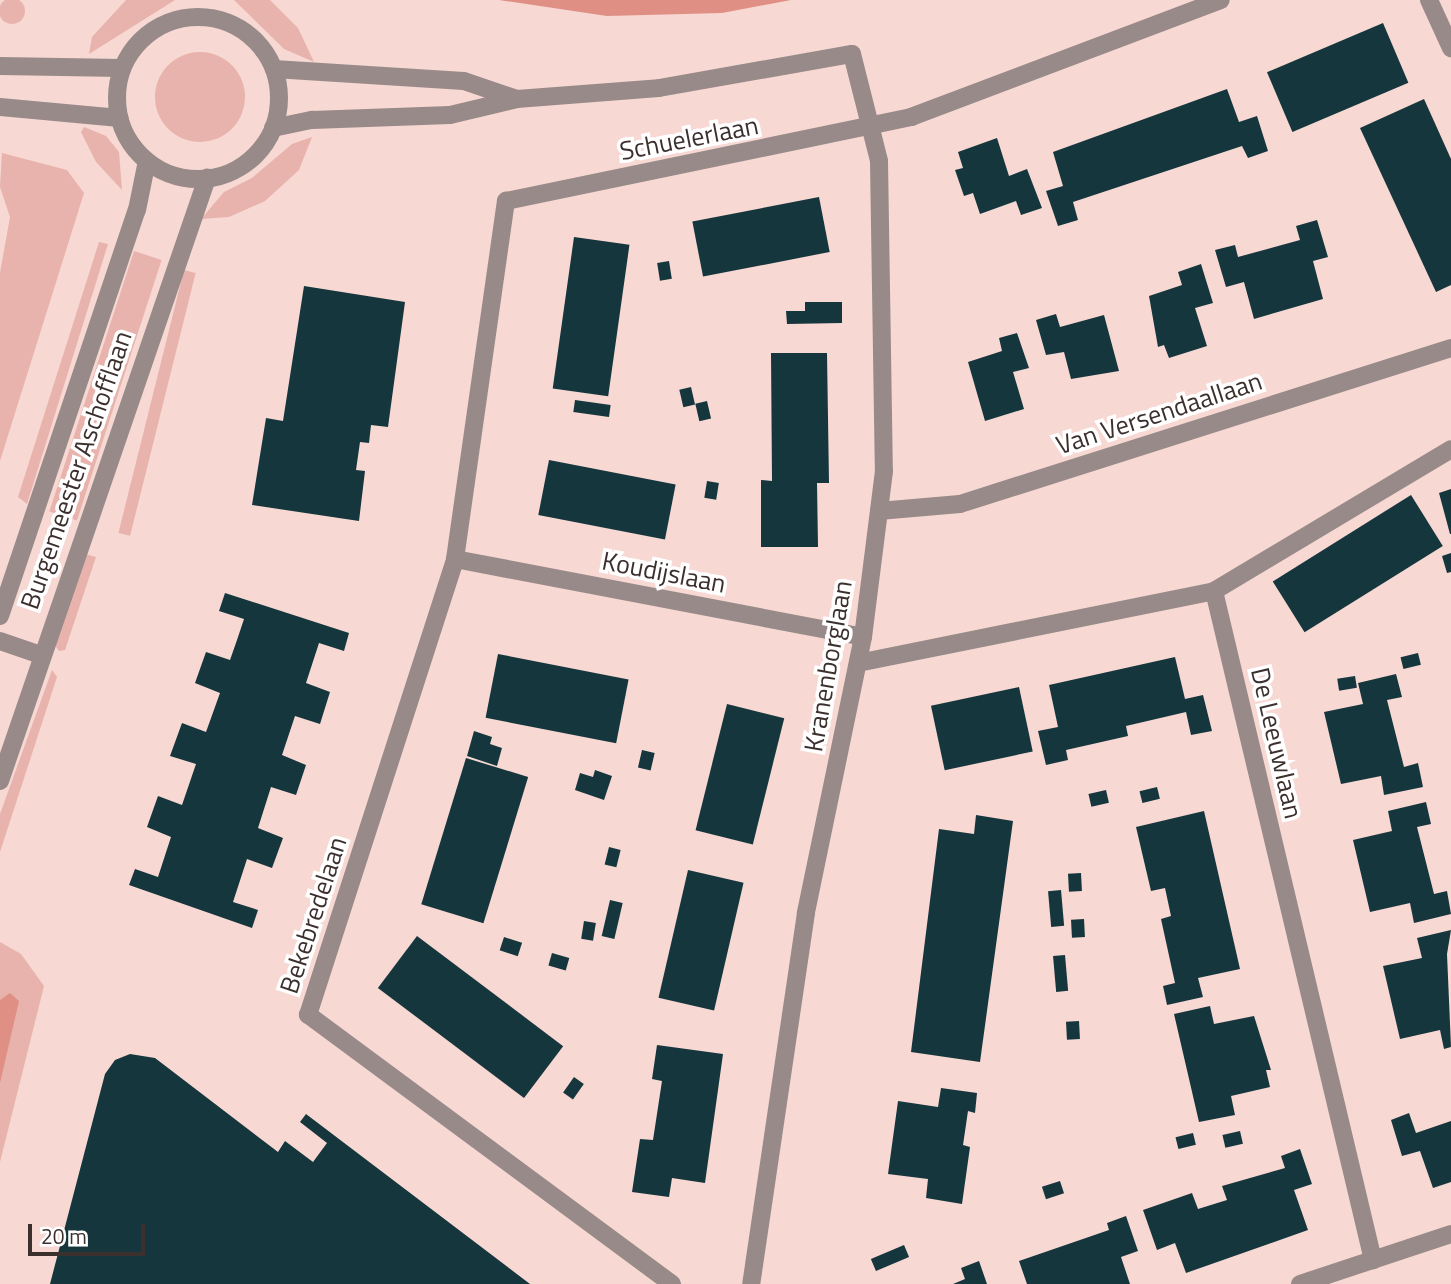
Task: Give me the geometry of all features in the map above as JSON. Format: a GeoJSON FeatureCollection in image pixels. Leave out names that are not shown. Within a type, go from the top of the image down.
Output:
{"type":"FeatureCollection","features":[{"type":"Feature","properties":{"kind":"street","name":"Schuelerlaan"},"geometry":{"type":"LineString","coordinates":[[455,559],[506,201],[911,117],[1222,0]]}},
{"type":"Feature","properties":{"kind":"street"},"geometry":{"type":"LineString","coordinates":[[1429,0],[1451,48]]}},
{"type":"Feature","properties":{"kind":"street"},"geometry":{"type":"LineString","coordinates":[[208,9],[255,40],[274,69],[279,99],[273,128],[240,167],[207,178],[174,175],[146,160],[119,118],[122,68],[156,28],[208,9]]}},
{"type":"Feature","properties":{"kind":"street","name":"Kranenborglaan"},"geometry":{"type":"LineString","coordinates":[[517,99],[659,88],[852,54],[870,127],[879,174],[884,471],[863,637],[806,913],[751,1284]]}},
{"type":"Feature","properties":{"kind":"street"},"geometry":{"type":"LineString","coordinates":[[0,66],[122,68]]}},
{"type":"Feature","properties":{"kind":"street"},"geometry":{"type":"LineString","coordinates":[[274,69],[464,81],[517,99]]}},
{"type":"Feature","properties":{"kind":"street"},"geometry":{"type":"LineString","coordinates":[[273,128],[312,120],[450,115],[517,99]]}},
{"type":"Feature","properties":{"kind":"street"},"geometry":{"type":"LineString","coordinates":[[0,107],[119,118]]}},
{"type":"Feature","properties":{"kind":"street","name":"Burgemeester Aschofflaan"},"geometry":{"type":"LineString","coordinates":[[0,616],[137,210],[146,160]]}},
{"type":"Feature","properties":{"kind":"street","name":"Burgemeester Aschofflaan"},"geometry":{"type":"LineString","coordinates":[[0,781],[41,655],[207,178]]}},
{"type":"Feature","properties":{"kind":"street","name":"Van Versendaallaan"},"geometry":{"type":"LineString","coordinates":[[879,512],[960,503],[1451,348]]}},
{"type":"Feature","properties":{"kind":"street"},"geometry":{"type":"LineString","coordinates":[[858,663],[1214,591],[1451,449]]}},
{"type":"Feature","properties":{"kind":"street","name":"Koudijslaan"},"geometry":{"type":"LineString","coordinates":[[455,559],[863,637]]}},
{"type":"Feature","properties":{"kind":"street","name":"Bekebredelaan"},"geometry":{"type":"LineString","coordinates":[[455,559],[308,1015],[672,1284]]}},
{"type":"Feature","properties":{"kind":"street","name":"De Leeuwlaan"},"geometry":{"type":"LineString","coordinates":[[1214,591],[1373,1260]]}},
{"type":"Feature","properties":{"kind":"street"},"geometry":{"type":"LineString","coordinates":[[0,641],[41,655]]}},
{"type":"Feature","properties":{"kind":"street"},"geometry":{"type":"LineString","coordinates":[[1300,1284],[1451,1234]]}},
{"type":"Feature","properties":{"kind":"shaded area"},"geometry":{"type":"Polygon","coordinates":[[[12,-2],[21,2],[25,11],[21,20],[12,24],[3,20],[-1,11],[3,2],[12,-2]]]}},
{"type":"Feature","properties":{"kind":"shaded area"},"geometry":{"type":"Polygon","coordinates":[[[126,0],[175,0],[89,54],[92,37],[126,0]]]}},
{"type":"Feature","properties":{"kind":"shaded area"},"geometry":{"type":"Polygon","coordinates":[[[234,0],[270,0],[298,28],[314,62],[284,49],[234,0]]]}},
{"type":"Feature","properties":{"kind":"shaded area"},"geometry":{"type":"Polygon","coordinates":[[[499,0],[791,0],[722,13],[607,16],[499,0]]]}},
{"type":"Feature","properties":{"kind":"shaded area"},"geometry":{"type":"Polygon","coordinates":[[[200,52],[217,56],[232,65],[241,80],[245,97],[241,114],[232,129],[217,138],[200,142],[183,138],[168,129],[159,114],[155,97],[159,80],[168,65],[183,56],[200,52]]]}},
{"type":"Feature","properties":{"kind":"shaded area"},"geometry":{"type":"Polygon","coordinates":[[[84,127],[106,136],[119,152],[122,190],[96,162],[81,132],[84,127]]]}},
{"type":"Feature","properties":{"kind":"shaded area"},"geometry":{"type":"Polygon","coordinates":[[[312,137],[299,170],[265,201],[229,217],[201,219],[224,192],[252,178],[292,144],[312,137]]]}},
{"type":"Feature","properties":{"kind":"shaded area"},"geometry":{"type":"Polygon","coordinates":[[[2,153],[67,170],[84,193],[0,461],[0,273],[10,217],[0,187],[2,153]]]}},
{"type":"Feature","properties":{"kind":"shaded area"},"geometry":{"type":"Polygon","coordinates":[[[99,242],[108,244],[27,504],[18,497],[99,242]]]}},
{"type":"Feature","properties":{"kind":"shaded area"},"geometry":{"type":"Polygon","coordinates":[[[134,251],[162,260],[77,521],[49,512],[134,251]]]}},
{"type":"Feature","properties":{"kind":"shaded area"},"geometry":{"type":"Polygon","coordinates":[[[184,270],[196,273],[130,536],[118,533],[184,270]]]}},
{"type":"Feature","properties":{"kind":"shaded area"},"geometry":{"type":"Polygon","coordinates":[[[85,554],[96,557],[65,650],[59,651],[55,645],[85,554]]]}},
{"type":"Feature","properties":{"kind":"shaded area"},"geometry":{"type":"Polygon","coordinates":[[[52,670],[57,677],[0,852],[0,814],[52,670]]]}},
{"type":"Feature","properties":{"kind":"shaded area"},"geometry":{"type":"Polygon","coordinates":[[[0,942],[21,954],[44,986],[0,1162],[0,942]]]}},
{"type":"Feature","properties":{"kind":"shaded area"},"geometry":{"type":"Polygon","coordinates":[[[10,993],[19,1001],[0,1083],[0,1000],[10,993]]]}},
{"type":"Feature","properties":{"kind":"building"},"geometry":{"type":"Polygon","coordinates":[[[1383,23],[1408,83],[1292,132],[1267,72],[1383,23]]]}},
{"type":"Feature","properties":{"kind":"building"},"geometry":{"type":"Polygon","coordinates":[[[1227,89],[1239,122],[1257,116],[1268,151],[1248,158],[1242,146],[1073,202],[1078,220],[1058,226],[1046,191],[1063,186],[1053,152],[1227,89]]]}},
{"type":"Feature","properties":{"kind":"building"},"geometry":{"type":"Polygon","coordinates":[[[1424,99],[1451,159],[1451,285],[1436,292],[1360,128],[1424,99]]]}},
{"type":"Feature","properties":{"kind":"building"},"geometry":{"type":"Polygon","coordinates":[[[997,138],[1009,176],[1027,169],[1042,208],[1021,215],[1016,201],[980,214],[973,193],[964,196],[955,170],[963,168],[958,152],[997,138]]]}},
{"type":"Feature","properties":{"kind":"building"},"geometry":{"type":"Polygon","coordinates":[[[819,197],[830,252],[703,277],[692,222],[819,197]]]}},
{"type":"Feature","properties":{"kind":"building"},"geometry":{"type":"Polygon","coordinates":[[[1317,220],[1328,257],[1313,261],[1323,299],[1254,319],[1244,282],[1226,287],[1215,250],[1235,245],[1238,257],[1300,240],[1296,226],[1317,220]]]}},
{"type":"Feature","properties":{"kind":"building"},"geometry":{"type":"Polygon","coordinates":[[[574,237],[629,245],[608,396],[553,389],[574,237]]]}},
{"type":"Feature","properties":{"kind":"building"},"geometry":{"type":"Polygon","coordinates":[[[669,261],[672,279],[660,281],[657,263],[669,261]]]}},
{"type":"Feature","properties":{"kind":"building"},"geometry":{"type":"Polygon","coordinates":[[[1201,264],[1213,303],[1195,308],[1207,346],[1169,358],[1164,345],[1158,347],[1149,296],[1182,285],[1178,272],[1201,264]]]}},
{"type":"Feature","properties":{"kind":"building"},"geometry":{"type":"Polygon","coordinates":[[[304,286],[405,302],[388,427],[371,425],[369,443],[360,442],[356,470],[365,471],[359,521],[252,505],[266,418],[283,421],[304,286]]]}},
{"type":"Feature","properties":{"kind":"building"},"geometry":{"type":"Polygon","coordinates":[[[805,302],[842,302],[842,323],[787,324],[786,311],[805,311],[805,302]]]}},
{"type":"Feature","properties":{"kind":"building"},"geometry":{"type":"Polygon","coordinates":[[[1056,314],[1060,327],[1104,315],[1119,371],[1071,379],[1064,352],[1046,355],[1036,320],[1056,314]]]}},
{"type":"Feature","properties":{"kind":"building"},"geometry":{"type":"Polygon","coordinates":[[[1017,333],[1029,368],[1013,372],[1024,409],[985,421],[968,362],[1002,351],[999,338],[1017,333]]]}},
{"type":"Feature","properties":{"kind":"building"},"geometry":{"type":"Polygon","coordinates":[[[771,353],[827,353],[829,483],[817,483],[818,547],[761,547],[761,480],[772,481],[771,353]]]}},
{"type":"Feature","properties":{"kind":"building"},"geometry":{"type":"Polygon","coordinates":[[[691,387],[695,405],[683,407],[679,390],[691,387]]]}},
{"type":"Feature","properties":{"kind":"building"},"geometry":{"type":"Polygon","coordinates":[[[575,400],[611,405],[609,417],[573,412],[575,400]]]}},
{"type":"Feature","properties":{"kind":"building"},"geometry":{"type":"Polygon","coordinates":[[[707,401],[711,419],[699,421],[695,404],[707,401]]]}},
{"type":"Feature","properties":{"kind":"building"},"geometry":{"type":"Polygon","coordinates":[[[549,460],[676,485],[665,540],[538,515],[549,460]]]}},
{"type":"Feature","properties":{"kind":"building"},"geometry":{"type":"Polygon","coordinates":[[[707,481],[719,483],[716,500],[704,498],[707,481]]]}},
{"type":"Feature","properties":{"kind":"building"},"geometry":{"type":"Polygon","coordinates":[[[1451,489],[1451,534],[1450,534],[1439,493],[1451,489]]]}},
{"type":"Feature","properties":{"kind":"building"},"geometry":{"type":"Polygon","coordinates":[[[1411,495],[1443,546],[1305,632],[1273,581],[1411,495]]]}},
{"type":"Feature","properties":{"kind":"building"},"geometry":{"type":"Polygon","coordinates":[[[1451,553],[1451,572],[1447,573],[1442,556],[1451,553]]]}},
{"type":"Feature","properties":{"kind":"building"},"geometry":{"type":"Polygon","coordinates":[[[225,593],[349,633],[344,651],[319,643],[306,683],[330,692],[320,724],[295,716],[282,755],[306,765],[296,795],[271,787],[258,828],[283,838],[272,868],[247,859],[233,902],[258,910],[252,928],[129,885],[135,869],[158,877],[171,837],[147,827],[158,796],[182,805],[196,764],[170,756],[182,723],[206,732],[220,693],[195,683],[206,652],[230,660],[244,619],[219,611],[225,593]]]}},
{"type":"Feature","properties":{"kind":"building"},"geometry":{"type":"Polygon","coordinates":[[[1418,653],[1421,665],[1403,669],[1401,657],[1418,653]]]}},
{"type":"Feature","properties":{"kind":"building"},"geometry":{"type":"Polygon","coordinates":[[[498,654],[629,679],[616,743],[486,718],[498,654]]]}},
{"type":"Feature","properties":{"kind":"building"},"geometry":{"type":"Polygon","coordinates":[[[1175,657],[1185,699],[1203,695],[1212,731],[1191,735],[1186,712],[1126,726],[1128,736],[1066,750],[1068,760],[1046,765],[1038,731],[1058,727],[1049,685],[1175,657]]]}},
{"type":"Feature","properties":{"kind":"building"},"geometry":{"type":"Polygon","coordinates":[[[1396,674],[1402,697],[1387,700],[1404,767],[1418,763],[1423,787],[1384,795],[1381,776],[1341,784],[1324,712],[1363,704],[1358,683],[1396,674]]]}},
{"type":"Feature","properties":{"kind":"building"},"geometry":{"type":"Polygon","coordinates":[[[1355,676],[1357,688],[1339,691],[1337,679],[1355,676]]]}},
{"type":"Feature","properties":{"kind":"building"},"geometry":{"type":"Polygon","coordinates":[[[1019,687],[1033,752],[945,770],[931,706],[1019,687]]]}},
{"type":"Feature","properties":{"kind":"building"},"geometry":{"type":"Polygon","coordinates":[[[727,704],[784,718],[753,844],[696,830],[727,704]]]}},
{"type":"Feature","properties":{"kind":"building"},"geometry":{"type":"Polygon","coordinates":[[[474,731],[492,737],[490,744],[502,748],[497,766],[467,756],[474,731]]]}},
{"type":"Feature","properties":{"kind":"building"},"geometry":{"type":"Polygon","coordinates":[[[642,750],[655,753],[651,770],[638,768],[642,750]]]}},
{"type":"Feature","properties":{"kind":"building"},"geometry":{"type":"Polygon","coordinates":[[[466,758],[528,777],[483,923],[421,904],[466,758]]]}},
{"type":"Feature","properties":{"kind":"building"},"geometry":{"type":"Polygon","coordinates":[[[595,770],[612,776],[604,800],[575,790],[580,773],[593,777],[595,770]]]}},
{"type":"Feature","properties":{"kind":"building"},"geometry":{"type":"Polygon","coordinates":[[[1157,787],[1160,799],[1142,803],[1140,791],[1157,787]]]}},
{"type":"Feature","properties":{"kind":"building"},"geometry":{"type":"Polygon","coordinates":[[[1106,790],[1109,803],[1091,807],[1088,794],[1106,790]]]}},
{"type":"Feature","properties":{"kind":"building"},"geometry":{"type":"Polygon","coordinates":[[[1426,802],[1431,824],[1417,827],[1434,894],[1447,891],[1451,914],[1414,923],[1410,903],[1370,912],[1353,840],[1392,831],[1388,811],[1426,802]]]}},
{"type":"Feature","properties":{"kind":"building"},"geometry":{"type":"Polygon","coordinates":[[[1204,811],[1240,969],[1198,978],[1203,997],[1167,1005],[1163,986],[1175,983],[1161,919],[1171,916],[1165,888],[1151,891],[1136,827],[1204,811]]]}},
{"type":"Feature","properties":{"kind":"building"},"geometry":{"type":"Polygon","coordinates":[[[976,815],[1013,821],[980,1062],[911,1052],[939,829],[974,834],[976,815]]]}},
{"type":"Feature","properties":{"kind":"building"},"geometry":{"type":"Polygon","coordinates":[[[609,847],[621,850],[616,867],[605,864],[609,847]]]}},
{"type":"Feature","properties":{"kind":"building"},"geometry":{"type":"Polygon","coordinates":[[[688,870],[744,883],[714,1010],[659,998],[688,870]]]}},
{"type":"Feature","properties":{"kind":"building"},"geometry":{"type":"Polygon","coordinates":[[[1081,873],[1082,891],[1069,892],[1068,874],[1081,873]]]}},
{"type":"Feature","properties":{"kind":"building"},"geometry":{"type":"Polygon","coordinates":[[[1061,890],[1064,926],[1051,927],[1048,891],[1061,890]]]}},
{"type":"Feature","properties":{"kind":"building"},"geometry":{"type":"Polygon","coordinates":[[[610,900],[623,903],[614,939],[602,936],[610,900]]]}},
{"type":"Feature","properties":{"kind":"building"},"geometry":{"type":"Polygon","coordinates":[[[1084,919],[1085,937],[1072,938],[1071,920],[1084,919]]]}},
{"type":"Feature","properties":{"kind":"building"},"geometry":{"type":"Polygon","coordinates":[[[584,921],[596,923],[593,941],[581,939],[584,921]]]}},
{"type":"Feature","properties":{"kind":"building"},"geometry":{"type":"Polygon","coordinates":[[[1451,930],[1447,954],[1451,1047],[1444,1049],[1440,1030],[1400,1039],[1383,966],[1422,958],[1417,938],[1451,930]]]}},
{"type":"Feature","properties":{"kind":"building"},"geometry":{"type":"Polygon","coordinates":[[[417,936],[563,1046],[524,1098],[378,988],[417,936]]]}},
{"type":"Feature","properties":{"kind":"building"},"geometry":{"type":"Polygon","coordinates":[[[504,937],[522,943],[518,956],[500,950],[504,937]]]}},
{"type":"Feature","properties":{"kind":"building"},"geometry":{"type":"Polygon","coordinates":[[[552,953],[569,958],[566,970],[548,965],[552,953]]]}},
{"type":"Feature","properties":{"kind":"building"},"geometry":{"type":"Polygon","coordinates":[[[1065,955],[1068,991],[1056,992],[1053,956],[1065,955]]]}},
{"type":"Feature","properties":{"kind":"building"},"geometry":{"type":"Polygon","coordinates":[[[1210,1006],[1214,1024],[1254,1016],[1271,1070],[1266,1070],[1270,1087],[1231,1096],[1235,1115],[1199,1122],[1174,1014],[1210,1006]]]}},
{"type":"Feature","properties":{"kind":"building"},"geometry":{"type":"Polygon","coordinates":[[[1079,1021],[1080,1039],[1067,1040],[1066,1022],[1079,1021]]]}},
{"type":"Feature","properties":{"kind":"building"},"geometry":{"type":"Polygon","coordinates":[[[657,1045],[723,1054],[705,1183],[672,1178],[669,1197],[632,1192],[640,1139],[653,1140],[662,1081],[652,1079],[657,1045]]]}},
{"type":"Feature","properties":{"kind":"building"},"geometry":{"type":"Polygon","coordinates":[[[130,1054],[155,1058],[278,1152],[285,1141],[313,1162],[327,1143],[300,1122],[306,1114],[530,1284],[50,1284],[105,1074],[115,1060],[130,1054]]]}},
{"type":"Feature","properties":{"kind":"building"},"geometry":{"type":"Polygon","coordinates":[[[574,1077],[584,1084],[573,1099],[563,1093],[574,1077]]]}},
{"type":"Feature","properties":{"kind":"building"},"geometry":{"type":"Polygon","coordinates":[[[941,1088],[977,1093],[975,1113],[968,1111],[963,1145],[970,1147],[962,1204],[926,1198],[928,1179],[888,1174],[898,1101],[938,1107],[941,1088]]]}},
{"type":"Feature","properties":{"kind":"building"},"geometry":{"type":"Polygon","coordinates":[[[1409,1113],[1416,1133],[1451,1121],[1451,1182],[1433,1188],[1420,1151],[1402,1156],[1391,1120],[1409,1113]]]}},
{"type":"Feature","properties":{"kind":"building"},"geometry":{"type":"Polygon","coordinates":[[[1240,1131],[1243,1144],[1225,1148],[1222,1135],[1240,1131]]]}},
{"type":"Feature","properties":{"kind":"building"},"geometry":{"type":"Polygon","coordinates":[[[1193,1133],[1196,1145],[1178,1149],[1176,1137],[1193,1133]]]}},
{"type":"Feature","properties":{"kind":"building"},"geometry":{"type":"Polygon","coordinates":[[[1300,1149],[1312,1184],[1294,1190],[1308,1230],[1186,1273],[1175,1243],[1157,1250],[1143,1210],[1192,1193],[1198,1209],[1227,1200],[1222,1186],[1285,1168],[1281,1156],[1300,1149]]]}},
{"type":"Feature","properties":{"kind":"building"},"geometry":{"type":"Polygon","coordinates":[[[1060,1181],[1064,1193],[1046,1199],[1042,1187],[1060,1181]]]}},
{"type":"Feature","properties":{"kind":"building"},"geometry":{"type":"Polygon","coordinates":[[[1126,1216],[1138,1251],[1121,1257],[1130,1284],[1027,1284],[1019,1261],[1109,1230],[1107,1223],[1126,1216]]]}},
{"type":"Feature","properties":{"kind":"building"},"geometry":{"type":"Polygon","coordinates":[[[904,1245],[909,1257],[876,1271],[871,1259],[904,1245]]]}},
{"type":"Feature","properties":{"kind":"building"},"geometry":{"type":"Polygon","coordinates":[[[979,1261],[987,1284],[953,1284],[965,1279],[961,1268],[979,1261]]]}}]}
